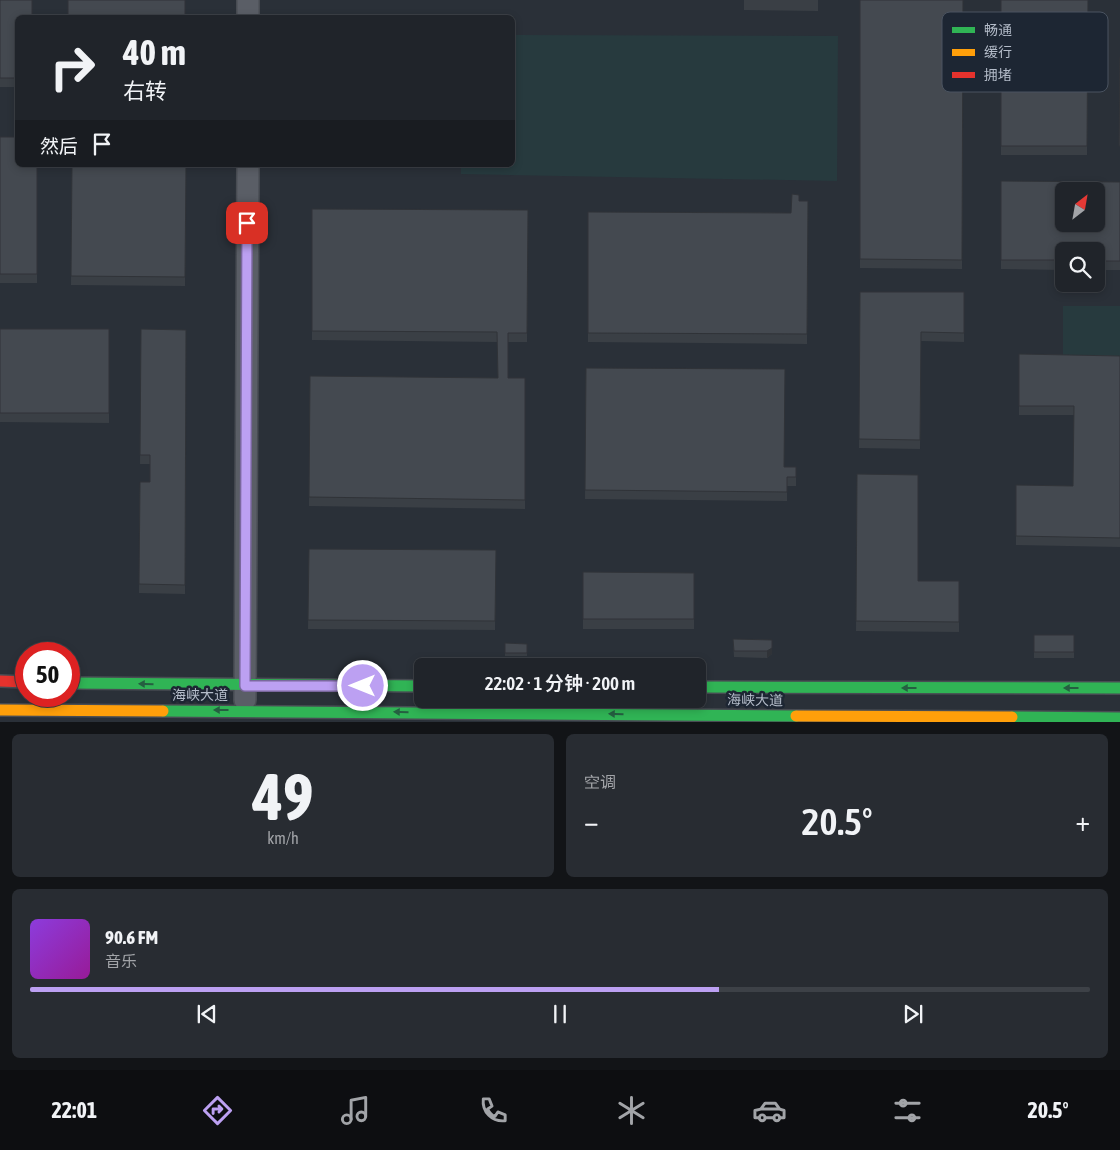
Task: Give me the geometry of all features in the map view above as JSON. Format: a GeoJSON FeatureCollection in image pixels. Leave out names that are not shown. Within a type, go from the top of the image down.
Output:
{"type":"FeatureCollection","features":[{"type":"Feature","properties":{"kind":"main road"},"geometry":{"type":"LineString","coordinates":[[0,681],[15,682]]}},
{"type":"Feature","properties":{"kind":"main road"},"geometry":{"type":"LineString","coordinates":[[80,682],[245,686],[414,686]]}},
{"type":"Feature","properties":{"kind":"main road"},"geometry":{"type":"LineString","coordinates":[[706,687],[1120,688]]}},
{"type":"Feature","properties":{"kind":"main road","name":"海峡大道"},"geometry":{"type":"LineString","coordinates":[[0,710],[244,716],[1120,718]]}},
{"type":"Feature","properties":{"kind":"street"},"geometry":{"type":"LineString","coordinates":[[248,0],[248,15]]}},
{"type":"Feature","properties":{"kind":"street"},"geometry":{"type":"LineString","coordinates":[[244,716],[248,167]]}},
{"type":"Feature","properties":{"kind":"green space"},"geometry":{"type":"Polygon","coordinates":[[[515,35],[838,36],[837,181],[461,174],[461,167],[515,167],[515,35]]]}},
{"type":"Feature","properties":{"kind":"green space"},"geometry":{"type":"Polygon","coordinates":[[[1063,306],[1120,306],[1120,360],[1063,360],[1063,306]]]}},
{"type":"Feature","properties":{"kind":"building"},"geometry":{"type":"Polygon","coordinates":[[[0,0],[32,0],[32,15],[15,15],[15,78],[0,78],[0,0]]]}},
{"type":"Feature","properties":{"kind":"building"},"geometry":{"type":"Polygon","coordinates":[[[68,0],[185,0],[185,15],[68,15],[68,0]]]}},
{"type":"Feature","properties":{"kind":"building"},"geometry":{"type":"Polygon","coordinates":[[[860,0],[963,0],[963,12],[942,12],[942,92],[963,92],[962,260],[860,259],[860,0]]]}},
{"type":"Feature","properties":{"kind":"building"},"geometry":{"type":"Polygon","coordinates":[[[1001,0],[1088,0],[1088,12],[1001,12],[1001,0]]]}},
{"type":"Feature","properties":{"kind":"building"},"geometry":{"type":"Polygon","coordinates":[[[1120,57],[1120,146],[1119,146],[1120,57]]]}},
{"type":"Feature","properties":{"kind":"building"},"geometry":{"type":"Polygon","coordinates":[[[1001,92],[1087,92],[1087,146],[1001,146],[1001,92]]]}},
{"type":"Feature","properties":{"kind":"building"},"geometry":{"type":"Polygon","coordinates":[[[0,137],[15,137],[15,167],[37,167],[37,274],[0,274],[0,137]]]}},
{"type":"Feature","properties":{"kind":"building"},"geometry":{"type":"Polygon","coordinates":[[[72,167],[186,167],[185,277],[71,276],[72,167]]]}},
{"type":"Feature","properties":{"kind":"building"},"geometry":{"type":"Polygon","coordinates":[[[1001,181],[1120,182],[1120,261],[1105,261],[1105,242],[1055,242],[1055,260],[1001,260],[1001,181]]]}},
{"type":"Feature","properties":{"kind":"building"},"geometry":{"type":"Polygon","coordinates":[[[792,194],[799,195],[799,201],[808,201],[807,334],[588,333],[588,212],[791,213],[792,194]]]}},
{"type":"Feature","properties":{"kind":"building"},"geometry":{"type":"Polygon","coordinates":[[[312,209],[528,210],[527,333],[508,333],[508,378],[525,378],[525,500],[309,497],[310,376],[498,378],[497,332],[312,331],[312,209]]]}},
{"type":"Feature","properties":{"kind":"building"},"geometry":{"type":"Polygon","coordinates":[[[860,292],[964,292],[964,333],[921,332],[920,440],[859,439],[860,292]]]}},
{"type":"Feature","properties":{"kind":"building"},"geometry":{"type":"Polygon","coordinates":[[[0,329],[109,329],[109,413],[0,413],[0,329]]]}},
{"type":"Feature","properties":{"kind":"building"},"geometry":{"type":"Polygon","coordinates":[[[141,329],[186,330],[185,585],[139,584],[140,482],[150,482],[150,455],[140,455],[141,329]]]}},
{"type":"Feature","properties":{"kind":"building"},"geometry":{"type":"Polygon","coordinates":[[[1019,354],[1120,356],[1120,538],[1016,536],[1016,485],[1073,486],[1074,406],[1019,406],[1019,354]]]}},
{"type":"Feature","properties":{"kind":"building"},"geometry":{"type":"Polygon","coordinates":[[[586,368],[785,369],[784,467],[796,467],[796,477],[787,477],[787,492],[585,490],[586,368]]]}},
{"type":"Feature","properties":{"kind":"building"},"geometry":{"type":"Polygon","coordinates":[[[857,474],[918,475],[918,581],[959,581],[959,622],[856,621],[857,474]]]}},
{"type":"Feature","properties":{"kind":"building"},"geometry":{"type":"Polygon","coordinates":[[[309,549],[496,550],[495,621],[308,620],[309,549]]]}},
{"type":"Feature","properties":{"kind":"building"},"geometry":{"type":"Polygon","coordinates":[[[583,572],[694,573],[694,619],[583,619],[583,572]]]}},
{"type":"Feature","properties":{"kind":"building"},"geometry":{"type":"Polygon","coordinates":[[[1034,635],[1074,635],[1074,652],[1034,652],[1034,635]]]}},
{"type":"Feature","properties":{"kind":"building"},"geometry":{"type":"Polygon","coordinates":[[[733,639],[772,640],[772,648],[767,651],[734,651],[733,639]]]}},
{"type":"Feature","properties":{"kind":"building"},"geometry":{"type":"Polygon","coordinates":[[[505,643],[527,644],[527,653],[505,653],[505,643]]]}},
{"type":"Feature","properties":{"kind":"traffic: fast"},"geometry":{"type":"LineString","coordinates":[[80,683],[414,686]]}},
{"type":"Feature","properties":{"kind":"traffic: fast"},"geometry":{"type":"LineString","coordinates":[[706,687],[1120,688]]}},
{"type":"Feature","properties":{"kind":"traffic: fast"},"geometry":{"type":"LineString","coordinates":[[163,711],[796,716]]}},
{"type":"Feature","properties":{"kind":"traffic: fast"},"geometry":{"type":"LineString","coordinates":[[1012,717],[1120,718]]}},
{"type":"Feature","properties":{"kind":"traffic: slow"},"geometry":{"type":"LineString","coordinates":[[0,710],[163,711]]}},
{"type":"Feature","properties":{"kind":"traffic: slow"},"geometry":{"type":"LineString","coordinates":[[796,716],[1012,717]]}},
{"type":"Feature","properties":{"kind":"traffic: jam"},"geometry":{"type":"LineString","coordinates":[[0,681],[15,682]]}},
{"type":"Feature","properties":{"kind":"route"},"geometry":{"type":"LineString","coordinates":[[247,223],[245,686],[363,686]]}}]}
